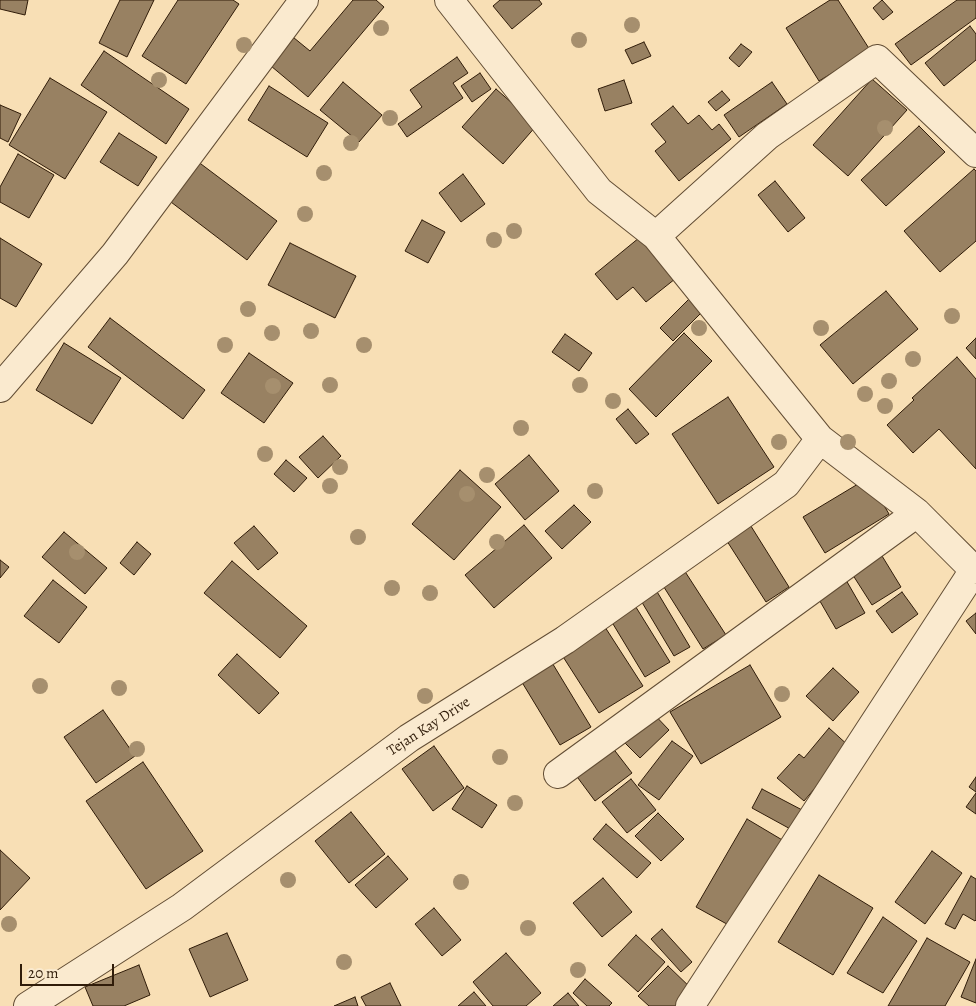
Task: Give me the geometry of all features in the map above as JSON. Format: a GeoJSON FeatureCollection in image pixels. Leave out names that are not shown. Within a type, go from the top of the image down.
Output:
{"type":"FeatureCollection","features":[{"type":"Feature","properties":{"kind":"street"},"geometry":{"type":"LineString","coordinates":[[0,388],[115,254],[304,0]]}},
{"type":"Feature","properties":{"kind":"street"},"geometry":{"type":"LineString","coordinates":[[449,0],[599,190],[656,236],[820,439],[917,512],[975,569],[690,1006]]}},
{"type":"Feature","properties":{"kind":"street"},"geometry":{"type":"LineString","coordinates":[[656,236],[766,136],[877,59],[976,153]]}},
{"type":"Feature","properties":{"kind":"street","name":"Tejan Kay Drive"},"geometry":{"type":"LineString","coordinates":[[28,1006],[182,907],[409,738],[565,640],[786,484],[820,439]]}},
{"type":"Feature","properties":{"kind":"street"},"geometry":{"type":"LineString","coordinates":[[558,774],[917,512]]}},
{"type":"Feature","properties":{"kind":"building"},"geometry":{"type":"Polygon","coordinates":[[[0,0],[28,0],[25,15],[0,9],[0,0]]]}},
{"type":"Feature","properties":{"kind":"building"},"geometry":{"type":"Polygon","coordinates":[[[120,0],[154,0],[127,57],[99,43],[120,0]]]}},
{"type":"Feature","properties":{"kind":"building"},"geometry":{"type":"Polygon","coordinates":[[[178,0],[233,0],[239,4],[186,84],[142,56],[178,0]]]}},
{"type":"Feature","properties":{"kind":"building"},"geometry":{"type":"Polygon","coordinates":[[[353,0],[376,0],[384,7],[308,97],[265,61],[288,33],[310,51],[353,0]]]}},
{"type":"Feature","properties":{"kind":"building"},"geometry":{"type":"Polygon","coordinates":[[[500,0],[539,0],[542,4],[512,29],[493,6],[500,0]]]}},
{"type":"Feature","properties":{"kind":"building"},"geometry":{"type":"Polygon","coordinates":[[[830,0],[838,0],[870,50],[819,81],[786,28],[830,0]]]}},
{"type":"Feature","properties":{"kind":"building"},"geometry":{"type":"Polygon","coordinates":[[[882,0],[893,12],[883,20],[873,8],[882,0]]]}},
{"type":"Feature","properties":{"kind":"building"},"geometry":{"type":"Polygon","coordinates":[[[957,0],[976,0],[976,18],[911,65],[895,44],[957,0]]]}},
{"type":"Feature","properties":{"kind":"building"},"geometry":{"type":"Polygon","coordinates":[[[970,26],[976,34],[976,60],[944,86],[925,63],[970,26]]]}},
{"type":"Feature","properties":{"kind":"building"},"geometry":{"type":"Polygon","coordinates":[[[644,42],[651,56],[632,64],[625,50],[644,42]]]}},
{"type":"Feature","properties":{"kind":"building"},"geometry":{"type":"Polygon","coordinates":[[[741,44],[752,52],[739,67],[729,58],[741,44]]]}},
{"type":"Feature","properties":{"kind":"building"},"geometry":{"type":"Polygon","coordinates":[[[104,51],[189,109],[166,144],[81,85],[104,51]]]}},
{"type":"Feature","properties":{"kind":"building"},"geometry":{"type":"Polygon","coordinates":[[[457,57],[468,73],[453,83],[463,98],[407,137],[398,124],[422,107],[410,90],[457,57]]]}},
{"type":"Feature","properties":{"kind":"building"},"geometry":{"type":"Polygon","coordinates":[[[480,73],[491,89],[472,102],[461,86],[480,73]]]}},
{"type":"Feature","properties":{"kind":"building"},"geometry":{"type":"Polygon","coordinates":[[[50,78],[107,112],[65,179],[9,145],[50,78]]]}},
{"type":"Feature","properties":{"kind":"building"},"geometry":{"type":"Polygon","coordinates":[[[872,79],[907,110],[848,176],[813,145],[872,79]]]}},
{"type":"Feature","properties":{"kind":"building"},"geometry":{"type":"Polygon","coordinates":[[[624,80],[632,103],[605,111],[598,89],[624,80]]]}},
{"type":"Feature","properties":{"kind":"building"},"geometry":{"type":"Polygon","coordinates":[[[343,82],[382,115],[359,142],[320,110],[343,82]]]}},
{"type":"Feature","properties":{"kind":"building"},"geometry":{"type":"Polygon","coordinates":[[[772,82],[787,104],[739,137],[724,115],[772,82]]]}},
{"type":"Feature","properties":{"kind":"building"},"geometry":{"type":"Polygon","coordinates":[[[269,86],[328,123],[307,157],[248,120],[269,86]]]}},
{"type":"Feature","properties":{"kind":"building"},"geometry":{"type":"Polygon","coordinates":[[[496,89],[537,125],[503,164],[462,127],[496,89]]]}},
{"type":"Feature","properties":{"kind":"building"},"geometry":{"type":"Polygon","coordinates":[[[722,91],[730,100],[716,111],[708,102],[722,91]]]}},
{"type":"Feature","properties":{"kind":"building"},"geometry":{"type":"Polygon","coordinates":[[[0,105],[21,114],[8,142],[0,138],[0,105]]]}},
{"type":"Feature","properties":{"kind":"building"},"geometry":{"type":"Polygon","coordinates":[[[673,106],[688,124],[699,115],[712,130],[719,124],[731,139],[679,181],[655,151],[666,142],[651,124],[673,106]]]}},
{"type":"Feature","properties":{"kind":"building"},"geometry":{"type":"Polygon","coordinates":[[[919,126],[945,152],[886,206],[861,180],[919,126]]]}},
{"type":"Feature","properties":{"kind":"building"},"geometry":{"type":"Polygon","coordinates":[[[119,133],[157,157],[138,186],[100,162],[119,133]]]}},
{"type":"Feature","properties":{"kind":"building"},"geometry":{"type":"Polygon","coordinates":[[[18,154],[54,175],[29,218],[0,202],[0,187],[18,154]]]}},
{"type":"Feature","properties":{"kind":"building"},"geometry":{"type":"Polygon","coordinates":[[[197,161],[277,221],[247,260],[167,199],[197,161]]]}},
{"type":"Feature","properties":{"kind":"building"},"geometry":{"type":"Polygon","coordinates":[[[974,169],[976,171],[976,241],[940,272],[904,231],[974,169]]]}},
{"type":"Feature","properties":{"kind":"building"},"geometry":{"type":"Polygon","coordinates":[[[463,174],[485,204],[461,222],[439,193],[463,174]]]}},
{"type":"Feature","properties":{"kind":"building"},"geometry":{"type":"Polygon","coordinates":[[[775,181],[805,218],[788,232],[758,195],[775,181]]]}},
{"type":"Feature","properties":{"kind":"building"},"geometry":{"type":"Polygon","coordinates":[[[422,220],[445,232],[428,263],[405,251],[422,220]]]}},
{"type":"Feature","properties":{"kind":"building"},"geometry":{"type":"Polygon","coordinates":[[[645,233],[680,275],[646,302],[633,287],[617,300],[595,274],[645,233]]]}},
{"type":"Feature","properties":{"kind":"building"},"geometry":{"type":"Polygon","coordinates":[[[0,238],[42,264],[16,307],[0,298],[0,238]]]}},
{"type":"Feature","properties":{"kind":"building"},"geometry":{"type":"Polygon","coordinates":[[[290,243],[356,276],[335,318],[268,285],[290,243]]]}},
{"type":"Feature","properties":{"kind":"building"},"geometry":{"type":"Polygon","coordinates":[[[886,291],[918,329],[853,384],[820,345],[886,291]]]}},
{"type":"Feature","properties":{"kind":"building"},"geometry":{"type":"Polygon","coordinates":[[[689,299],[702,312],[673,341],[660,328],[689,299]]]}},
{"type":"Feature","properties":{"kind":"building"},"geometry":{"type":"Polygon","coordinates":[[[110,318],[205,390],[183,419],[88,347],[110,318]]]}},
{"type":"Feature","properties":{"kind":"building"},"geometry":{"type":"Polygon","coordinates":[[[684,333],[712,361],[656,417],[629,389],[684,333]]]}},
{"type":"Feature","properties":{"kind":"building"},"geometry":{"type":"Polygon","coordinates":[[[565,334],[592,353],[579,371],[552,352],[565,334]]]}},
{"type":"Feature","properties":{"kind":"building"},"geometry":{"type":"Polygon","coordinates":[[[976,338],[976,359],[966,348],[976,338]]]}},
{"type":"Feature","properties":{"kind":"building"},"geometry":{"type":"Polygon","coordinates":[[[64,343],[121,378],[92,424],[36,390],[64,343]]]}},
{"type":"Feature","properties":{"kind":"building"},"geometry":{"type":"Polygon","coordinates":[[[249,353],[293,383],[264,423],[221,393],[249,353]]]}},
{"type":"Feature","properties":{"kind":"building"},"geometry":{"type":"Polygon","coordinates":[[[957,357],[976,379],[976,469],[939,429],[913,453],[887,425],[914,400],[912,398],[957,357]]]}},
{"type":"Feature","properties":{"kind":"building"},"geometry":{"type":"Polygon","coordinates":[[[728,397],[774,467],[718,504],[672,434],[728,397]]]}},
{"type":"Feature","properties":{"kind":"building"},"geometry":{"type":"Polygon","coordinates":[[[628,409],[649,434],[636,444],[616,419],[628,409]]]}},
{"type":"Feature","properties":{"kind":"building"},"geometry":{"type":"Polygon","coordinates":[[[323,436],[341,456],[318,478],[299,457],[323,436]]]}},
{"type":"Feature","properties":{"kind":"building"},"geometry":{"type":"Polygon","coordinates":[[[529,455],[559,491],[525,520],[495,484],[529,455]]]}},
{"type":"Feature","properties":{"kind":"building"},"geometry":{"type":"Polygon","coordinates":[[[286,460],[307,478],[294,492],[274,474],[286,460]]]}},
{"type":"Feature","properties":{"kind":"building"},"geometry":{"type":"Polygon","coordinates":[[[460,470],[501,507],[454,560],[412,524],[460,470]]]}},
{"type":"Feature","properties":{"kind":"building"},"geometry":{"type":"Polygon","coordinates":[[[868,478],[889,514],[825,553],[803,517],[868,478]]]}},
{"type":"Feature","properties":{"kind":"building"},"geometry":{"type":"Polygon","coordinates":[[[574,505],[591,522],[562,549],[545,531],[574,505]]]}},
{"type":"Feature","properties":{"kind":"building"},"geometry":{"type":"Polygon","coordinates":[[[749,523],[789,587],[766,602],[725,538],[749,523]]]}},
{"type":"Feature","properties":{"kind":"building"},"geometry":{"type":"Polygon","coordinates":[[[524,525],[552,558],[494,608],[465,575],[524,525]]]}},
{"type":"Feature","properties":{"kind":"building"},"geometry":{"type":"Polygon","coordinates":[[[254,526],[278,553],[258,570],[234,543],[254,526]]]}},
{"type":"Feature","properties":{"kind":"building"},"geometry":{"type":"Polygon","coordinates":[[[64,532],[107,568],[85,594],[42,557],[64,532]]]}},
{"type":"Feature","properties":{"kind":"building"},"geometry":{"type":"Polygon","coordinates":[[[137,542],[151,554],[134,575],[120,563],[137,542]]]}},
{"type":"Feature","properties":{"kind":"building"},"geometry":{"type":"Polygon","coordinates":[[[879,551],[901,587],[872,605],[849,569],[879,551]]]}},
{"type":"Feature","properties":{"kind":"building"},"geometry":{"type":"Polygon","coordinates":[[[0,560],[9,567],[0,578],[0,560]]]}},
{"type":"Feature","properties":{"kind":"building"},"geometry":{"type":"Polygon","coordinates":[[[232,561],[307,626],[280,658],[204,593],[232,561]]]}},
{"type":"Feature","properties":{"kind":"building"},"geometry":{"type":"Polygon","coordinates":[[[684,570],[726,635],[703,649],[662,584],[684,570]]]}},
{"type":"Feature","properties":{"kind":"building"},"geometry":{"type":"Polygon","coordinates":[[[53,580],[87,607],[59,643],[24,616],[53,580]]]}},
{"type":"Feature","properties":{"kind":"building"},"geometry":{"type":"Polygon","coordinates":[[[846,580],[865,613],[836,629],[817,596],[846,580]]]}},
{"type":"Feature","properties":{"kind":"building"},"geometry":{"type":"Polygon","coordinates":[[[656,590],[690,647],[674,656],[640,599],[656,590]]]}},
{"type":"Feature","properties":{"kind":"building"},"geometry":{"type":"Polygon","coordinates":[[[902,592],[918,614],[892,633],[876,611],[902,592]]]}},
{"type":"Feature","properties":{"kind":"building"},"geometry":{"type":"Polygon","coordinates":[[[634,604],[670,662],[645,677],[610,619],[634,604]]]}},
{"type":"Feature","properties":{"kind":"building"},"geometry":{"type":"Polygon","coordinates":[[[976,613],[976,634],[966,621],[976,613]]]}},
{"type":"Feature","properties":{"kind":"building"},"geometry":{"type":"Polygon","coordinates":[[[603,624],[643,686],[599,713],[560,652],[603,624]]]}},
{"type":"Feature","properties":{"kind":"building"},"geometry":{"type":"Polygon","coordinates":[[[237,654],[279,693],[259,714],[218,675],[237,654]]]}},
{"type":"Feature","properties":{"kind":"building"},"geometry":{"type":"Polygon","coordinates":[[[551,661],[591,727],[560,745],[520,679],[551,661]]]}},
{"type":"Feature","properties":{"kind":"building"},"geometry":{"type":"Polygon","coordinates":[[[750,665],[781,717],[701,764],[670,712],[750,665]]]}},
{"type":"Feature","properties":{"kind":"building"},"geometry":{"type":"Polygon","coordinates":[[[833,668],[859,692],[833,721],[806,696],[833,668]]]}},
{"type":"Feature","properties":{"kind":"building"},"geometry":{"type":"Polygon","coordinates":[[[649,709],[669,730],[640,758],[619,737],[649,709]]]}},
{"type":"Feature","properties":{"kind":"building"},"geometry":{"type":"Polygon","coordinates":[[[103,710],[135,756],[96,783],[64,737],[103,710]]]}},
{"type":"Feature","properties":{"kind":"building"},"geometry":{"type":"Polygon","coordinates":[[[829,728],[850,747],[804,801],[777,778],[799,754],[804,758],[829,728]]]}},
{"type":"Feature","properties":{"kind":"building"},"geometry":{"type":"Polygon","coordinates":[[[672,741],[693,756],[659,800],[638,785],[672,741]]]}},
{"type":"Feature","properties":{"kind":"building"},"geometry":{"type":"Polygon","coordinates":[[[434,746],[464,788],[433,811],[402,769],[434,746]]]}},
{"type":"Feature","properties":{"kind":"building"},"geometry":{"type":"Polygon","coordinates":[[[612,747],[632,773],[595,801],[575,774],[612,747]]]}},
{"type":"Feature","properties":{"kind":"building"},"geometry":{"type":"Polygon","coordinates":[[[143,762],[203,851],[146,889],[86,801],[143,762]]]}},
{"type":"Feature","properties":{"kind":"building"},"geometry":{"type":"Polygon","coordinates":[[[976,777],[976,792],[969,787],[976,777]]]}},
{"type":"Feature","properties":{"kind":"building"},"geometry":{"type":"Polygon","coordinates":[[[631,779],[656,810],[627,833],[602,802],[631,779]]]}},
{"type":"Feature","properties":{"kind":"building"},"geometry":{"type":"Polygon","coordinates":[[[467,786],[497,805],[482,828],[452,809],[467,786]]]}},
{"type":"Feature","properties":{"kind":"building"},"geometry":{"type":"Polygon","coordinates":[[[762,789],[804,811],[794,831],[752,808],[762,789]]]}},
{"type":"Feature","properties":{"kind":"building"},"geometry":{"type":"Polygon","coordinates":[[[976,793],[976,814],[966,807],[976,793]]]}},
{"type":"Feature","properties":{"kind":"building"},"geometry":{"type":"Polygon","coordinates":[[[351,812],[385,854],[349,883],[315,841],[351,812]]]}},
{"type":"Feature","properties":{"kind":"building"},"geometry":{"type":"Polygon","coordinates":[[[658,813],[684,839],[661,861],[635,836],[658,813]]]}},
{"type":"Feature","properties":{"kind":"building"},"geometry":{"type":"Polygon","coordinates":[[[747,819],[784,841],[734,928],[696,907],[747,819]]]}},
{"type":"Feature","properties":{"kind":"building"},"geometry":{"type":"Polygon","coordinates":[[[606,824],[651,863],[637,878],[593,839],[606,824]]]}},
{"type":"Feature","properties":{"kind":"building"},"geometry":{"type":"Polygon","coordinates":[[[0,850],[30,878],[0,910],[0,850]]]}},
{"type":"Feature","properties":{"kind":"building"},"geometry":{"type":"Polygon","coordinates":[[[932,851],[962,873],[925,924],[895,902],[932,851]]]}},
{"type":"Feature","properties":{"kind":"building"},"geometry":{"type":"Polygon","coordinates":[[[388,856],[408,879],[376,908],[355,885],[388,856]]]}},
{"type":"Feature","properties":{"kind":"building"},"geometry":{"type":"Polygon","coordinates":[[[819,875],[873,908],[833,975],[778,942],[819,875]]]}},
{"type":"Feature","properties":{"kind":"building"},"geometry":{"type":"Polygon","coordinates":[[[971,876],[976,879],[976,920],[963,914],[955,929],[945,924],[971,876]]]}},
{"type":"Feature","properties":{"kind":"building"},"geometry":{"type":"Polygon","coordinates":[[[603,878],[632,912],[602,937],[573,903],[603,878]]]}},
{"type":"Feature","properties":{"kind":"building"},"geometry":{"type":"Polygon","coordinates":[[[434,908],[461,940],[442,956],[415,924],[434,908]]]}},
{"type":"Feature","properties":{"kind":"building"},"geometry":{"type":"Polygon","coordinates":[[[883,917],[917,941],[883,993],[847,973],[883,917]]]}},
{"type":"Feature","properties":{"kind":"building"},"geometry":{"type":"Polygon","coordinates":[[[662,929],[692,962],[681,972],[651,939],[662,929]]]}},
{"type":"Feature","properties":{"kind":"building"},"geometry":{"type":"Polygon","coordinates":[[[227,933],[248,980],[210,997],[189,949],[227,933]]]}},
{"type":"Feature","properties":{"kind":"building"},"geometry":{"type":"Polygon","coordinates":[[[636,935],[665,962],[638,992],[608,965],[636,935]]]}},
{"type":"Feature","properties":{"kind":"building"},"geometry":{"type":"Polygon","coordinates":[[[927,938],[970,962],[945,1006],[888,1006],[927,938]]]}},
{"type":"Feature","properties":{"kind":"building"},"geometry":{"type":"Polygon","coordinates":[[[506,953],[541,993],[526,1006],[493,1006],[473,982],[506,953]]]}},
{"type":"Feature","properties":{"kind":"building"},"geometry":{"type":"Polygon","coordinates":[[[976,959],[976,1003],[961,997],[976,959]]]}},
{"type":"Feature","properties":{"kind":"building"},"geometry":{"type":"Polygon","coordinates":[[[139,965],[150,995],[124,1006],[93,1006],[85,987],[139,965]]]}},
{"type":"Feature","properties":{"kind":"building"},"geometry":{"type":"Polygon","coordinates":[[[668,966],[693,990],[677,1006],[649,1006],[638,996],[668,966]]]}},
{"type":"Feature","properties":{"kind":"building"},"geometry":{"type":"Polygon","coordinates":[[[585,979],[612,1003],[609,1006],[587,1006],[573,993],[585,979]]]}},
{"type":"Feature","properties":{"kind":"building"},"geometry":{"type":"Polygon","coordinates":[[[390,983],[401,1006],[366,1006],[361,997],[390,983]]]}},
{"type":"Feature","properties":{"kind":"building"},"geometry":{"type":"Polygon","coordinates":[[[474,992],[486,1006],[458,1006],[474,992]]]}},
{"type":"Feature","properties":{"kind":"building"},"geometry":{"type":"Polygon","coordinates":[[[568,993],[579,1006],[553,1006],[568,993]]]}},
{"type":"Feature","properties":{"kind":"building"},"geometry":{"type":"Polygon","coordinates":[[[355,997],[358,1006],[334,1006],[355,997]]]}}]}
